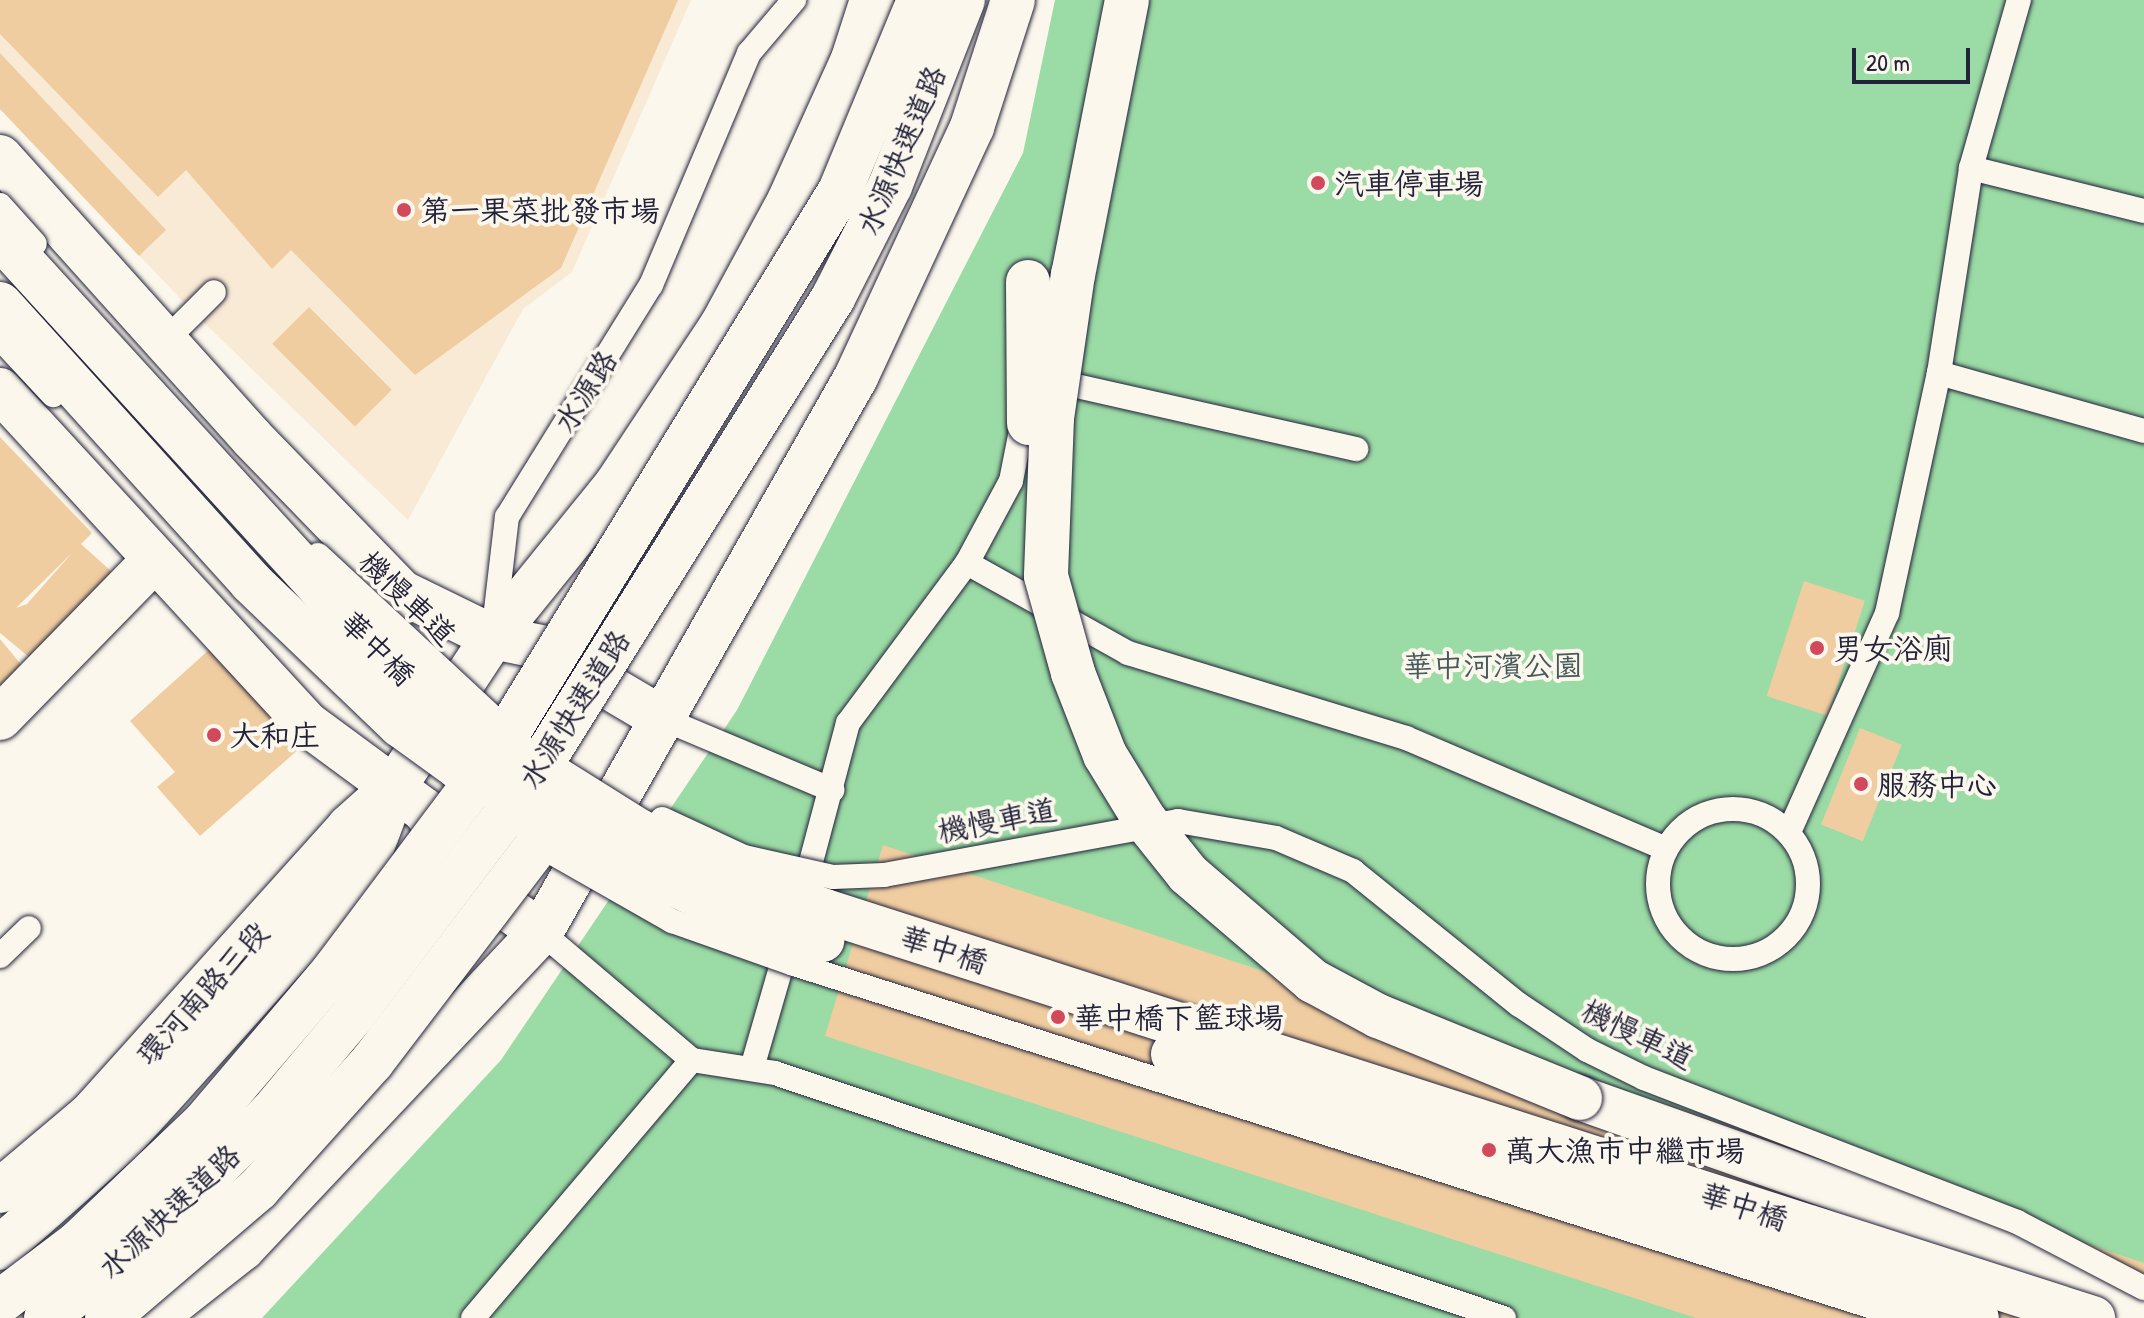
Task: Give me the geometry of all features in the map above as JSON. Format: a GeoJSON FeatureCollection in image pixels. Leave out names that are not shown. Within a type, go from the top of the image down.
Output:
{"type":"FeatureCollection","features":[{"type":"Feature","properties":{"kind":"main road"},"geometry":{"type":"LineString","coordinates":[[493,637],[616,485],[722,325],[789,201],[853,59],[872,0]]}},
{"type":"Feature","properties":{"kind":"main road","name":"水源快速道路"},"geometry":{"type":"LineString","coordinates":[[0,1302],[78,1243],[204,1123],[334,970],[488,765],[840,191],[919,0]]}},
{"type":"Feature","properties":{"kind":"main road","name":"水源快速道路"},"geometry":{"type":"LineString","coordinates":[[46,1318],[146,1238],[272,1112],[373,990],[528,785],[833,298],[890,186],[963,0]]}},
{"type":"Feature","properties":{"kind":"main road"},"geometry":{"type":"LineString","coordinates":[[154,1318],[243,1248],[541,932],[856,377],[972,127],[1013,0]]}},
{"type":"Feature","properties":{"kind":"main road"},"geometry":{"type":"LineString","coordinates":[[1046,576],[1052,418],[1064,331],[1127,0]]}},
{"type":"Feature","properties":{"kind":"main road"},"geometry":{"type":"LineString","coordinates":[[0,157],[165,341],[401,592],[493,637],[541,647],[661,718]]}},
{"type":"Feature","properties":{"kind":"main road","name":"華中橋"},"geometry":{"type":"LineString","coordinates":[[0,237],[346,616],[430,700],[639,831],[713,868],[825,911],[2093,1318]]}},
{"type":"Feature","properties":{"kind":"main road"},"geometry":{"type":"LineString","coordinates":[[1028,282],[1029,429],[1046,576],[1073,673],[1105,755],[1144,819],[1188,874],[1313,981],[1378,1016],[1507,1070],[1976,1238],[2136,1318]]}},
{"type":"Feature","properties":{"kind":"main road","name":"華中橋"},"geometry":{"type":"LineString","coordinates":[[0,304],[251,582],[326,656],[423,742],[547,836],[721,906],[1977,1318]]}},
{"type":"Feature","properties":{"kind":"main road"},"geometry":{"type":"LineString","coordinates":[[0,390],[306,723],[395,786],[433,818],[481,890],[541,932]]}},
{"type":"Feature","properties":{"kind":"main road"},"geometry":{"type":"LineString","coordinates":[[0,718],[154,560]]}},
{"type":"Feature","properties":{"kind":"main road"},"geometry":{"type":"LineString","coordinates":[[306,723],[373,725],[417,668],[401,592]]}},
{"type":"Feature","properties":{"kind":"main road","name":"水源路"},"geometry":{"type":"LineString","coordinates":[[395,786],[493,637]]}},
{"type":"Feature","properties":{"kind":"main road"},"geometry":{"type":"LineString","coordinates":[[0,1248],[123,1139],[296,948],[373,845],[395,786]]}},
{"type":"Feature","properties":{"kind":"main road","name":"環河南路三段"},"geometry":{"type":"LineString","coordinates":[[0,1191],[91,1114],[349,827],[395,786]]}},
{"type":"Feature","properties":{"kind":"main road"},"geometry":{"type":"LineString","coordinates":[[107,1318],[258,1189],[372,1062],[547,836]]}},
{"type":"Feature","properties":{"kind":"lane","name":"水源路"},"geometry":{"type":"LineString","coordinates":[[493,637],[507,517],[651,285],[749,53],[794,0]]}},
{"type":"Feature","properties":{"kind":"lane"},"geometry":{"type":"LineString","coordinates":[[752,1068],[832,790],[848,723],[967,563],[1011,481],[1106,0]]}},
{"type":"Feature","properties":{"kind":"lane"},"geometry":{"type":"LineString","coordinates":[[1790,830],[1887,613],[1939,373],[1971,168],[2019,0]]}},
{"type":"Feature","properties":{"kind":"lane"},"geometry":{"type":"LineString","coordinates":[[1971,168],[2144,211]]}},
{"type":"Feature","properties":{"kind":"lane","name":"機慢車道"},"geometry":{"type":"LineString","coordinates":[[0,205],[285,522],[459,690],[589,782],[649,813],[744,857],[833,877],[884,875],[1178,821],[1276,838],[1353,871],[1518,1004],[1587,1050],[1644,1078],[2017,1222],[2144,1288]]}},
{"type":"Feature","properties":{"kind":"lane"},"geometry":{"type":"LineString","coordinates":[[165,341],[214,292]]}},
{"type":"Feature","properties":{"kind":"lane"},"geometry":{"type":"LineString","coordinates":[[0,338],[273,631],[381,731],[547,836],[672,921],[794,964],[1907,1318]]}},
{"type":"Feature","properties":{"kind":"lane"},"geometry":{"type":"LineString","coordinates":[[1939,373],[2144,431]]}},
{"type":"Feature","properties":{"kind":"lane"},"geometry":{"type":"LineString","coordinates":[[1032,376],[1356,449]]}},
{"type":"Feature","properties":{"kind":"lane"},"geometry":{"type":"LineString","coordinates":[[967,563],[1128,653],[1406,738],[1666,849]]}},
{"type":"Feature","properties":{"kind":"lane"},"geometry":{"type":"LineString","coordinates":[[661,718],[832,790]]}},
{"type":"Feature","properties":{"kind":"lane"},"geometry":{"type":"LineString","coordinates":[[1723,809],[1748,809],[1790,830],[1808,876],[1807,900],[1797,923],[1780,943],[1757,956],[1732,960],[1704,955],[1668,922],[1659,898],[1666,849],[1680,830],[1723,809]]}},
{"type":"Feature","properties":{"kind":"lane"},"geometry":{"type":"LineString","coordinates":[[0,956],[29,928]]}},
{"type":"Feature","properties":{"kind":"lane"},"geometry":{"type":"LineString","coordinates":[[541,932],[692,1060],[752,1068],[1504,1318]]}},
{"type":"Feature","properties":{"kind":"lane"},"geometry":{"type":"LineString","coordinates":[[473,1318],[692,1060]]}},
{"type":"Feature","properties":{"kind":"shaded area","name":"第一果菜批發市場"},"geometry":{"type":"Polygon","coordinates":[[[0,0],[691,0],[572,272],[523,309],[408,520],[194,313],[0,109],[0,0]]]}},
{"type":"Feature","properties":{"kind":"green space","name":"華中河濱公園"},"geometry":{"type":"Polygon","coordinates":[[[1055,0],[2144,0],[2144,1318],[262,1318],[501,1060],[737,710],[1023,153],[1055,0]]]}},
{"type":"Feature","properties":{"kind":"building","name":"第一果菜批發市場"},"geometry":{"type":"Polygon","coordinates":[[[0,0],[678,0],[561,268],[415,375],[291,250],[272,269],[186,170],[158,197],[0,34],[0,0]]]}},
{"type":"Feature","properties":{"kind":"building"},"geometry":{"type":"Polygon","coordinates":[[[0,53],[166,230],[139,256],[0,109],[0,53]]]}},
{"type":"Feature","properties":{"kind":"building"},"geometry":{"type":"Polygon","coordinates":[[[309,307],[392,390],[355,427],[272,344],[309,307]]]}},
{"type":"Feature","properties":{"kind":"building"},"geometry":{"type":"Polygon","coordinates":[[[0,437],[92,533],[81,544],[122,581],[46,671],[0,633],[0,437]],[[73,552],[16,608],[27,604],[73,552]]]}},
{"type":"Feature","properties":{"kind":"building","name":"男女浴廁"},"geometry":{"type":"Polygon","coordinates":[[[1804,581],[1865,601],[1827,716],[1767,696],[1804,581]]]}},
{"type":"Feature","properties":{"kind":"building"},"geometry":{"type":"Polygon","coordinates":[[[0,639],[33,679],[0,713],[0,639]]]}},
{"type":"Feature","properties":{"kind":"building","name":"大和庄"},"geometry":{"type":"Polygon","coordinates":[[[211,648],[299,749],[200,836],[157,787],[175,772],[130,721],[211,648]]]}},
{"type":"Feature","properties":{"kind":"building","name":"服務中心"},"geometry":{"type":"Polygon","coordinates":[[[1860,728],[1902,745],[1863,841],[1821,824],[1860,728]]]}},
{"type":"Feature","properties":{"kind":"building","name":"萬大漁市中繼市場"},"geometry":{"type":"Polygon","coordinates":[[[883,845],[2144,1263],[2144,1318],[1696,1318],[825,1036],[883,845]]]}},
{"type":"Feature","properties":{"kind":"place","name":"汽車停車場"},"geometry":{"type":"Point","coordinates":[1318,183]}},
{"type":"Feature","properties":{"kind":"place","name":"第一果菜批發市場"},"geometry":{"type":"Point","coordinates":[404,210]}},
{"type":"Feature","properties":{"kind":"place","name":"男女浴廁"},"geometry":{"type":"Point","coordinates":[1817,648]}},
{"type":"Feature","properties":{"kind":"place","name":"大和庄"},"geometry":{"type":"Point","coordinates":[214,735]}},
{"type":"Feature","properties":{"kind":"place","name":"服務中心"},"geometry":{"type":"Point","coordinates":[1861,784]}},
{"type":"Feature","properties":{"kind":"place","name":"華中橋下籃球場"},"geometry":{"type":"Point","coordinates":[1058,1017]}},
{"type":"Feature","properties":{"kind":"place","name":"萬大漁市中繼市場"},"geometry":{"type":"Point","coordinates":[1489,1150]}}]}
